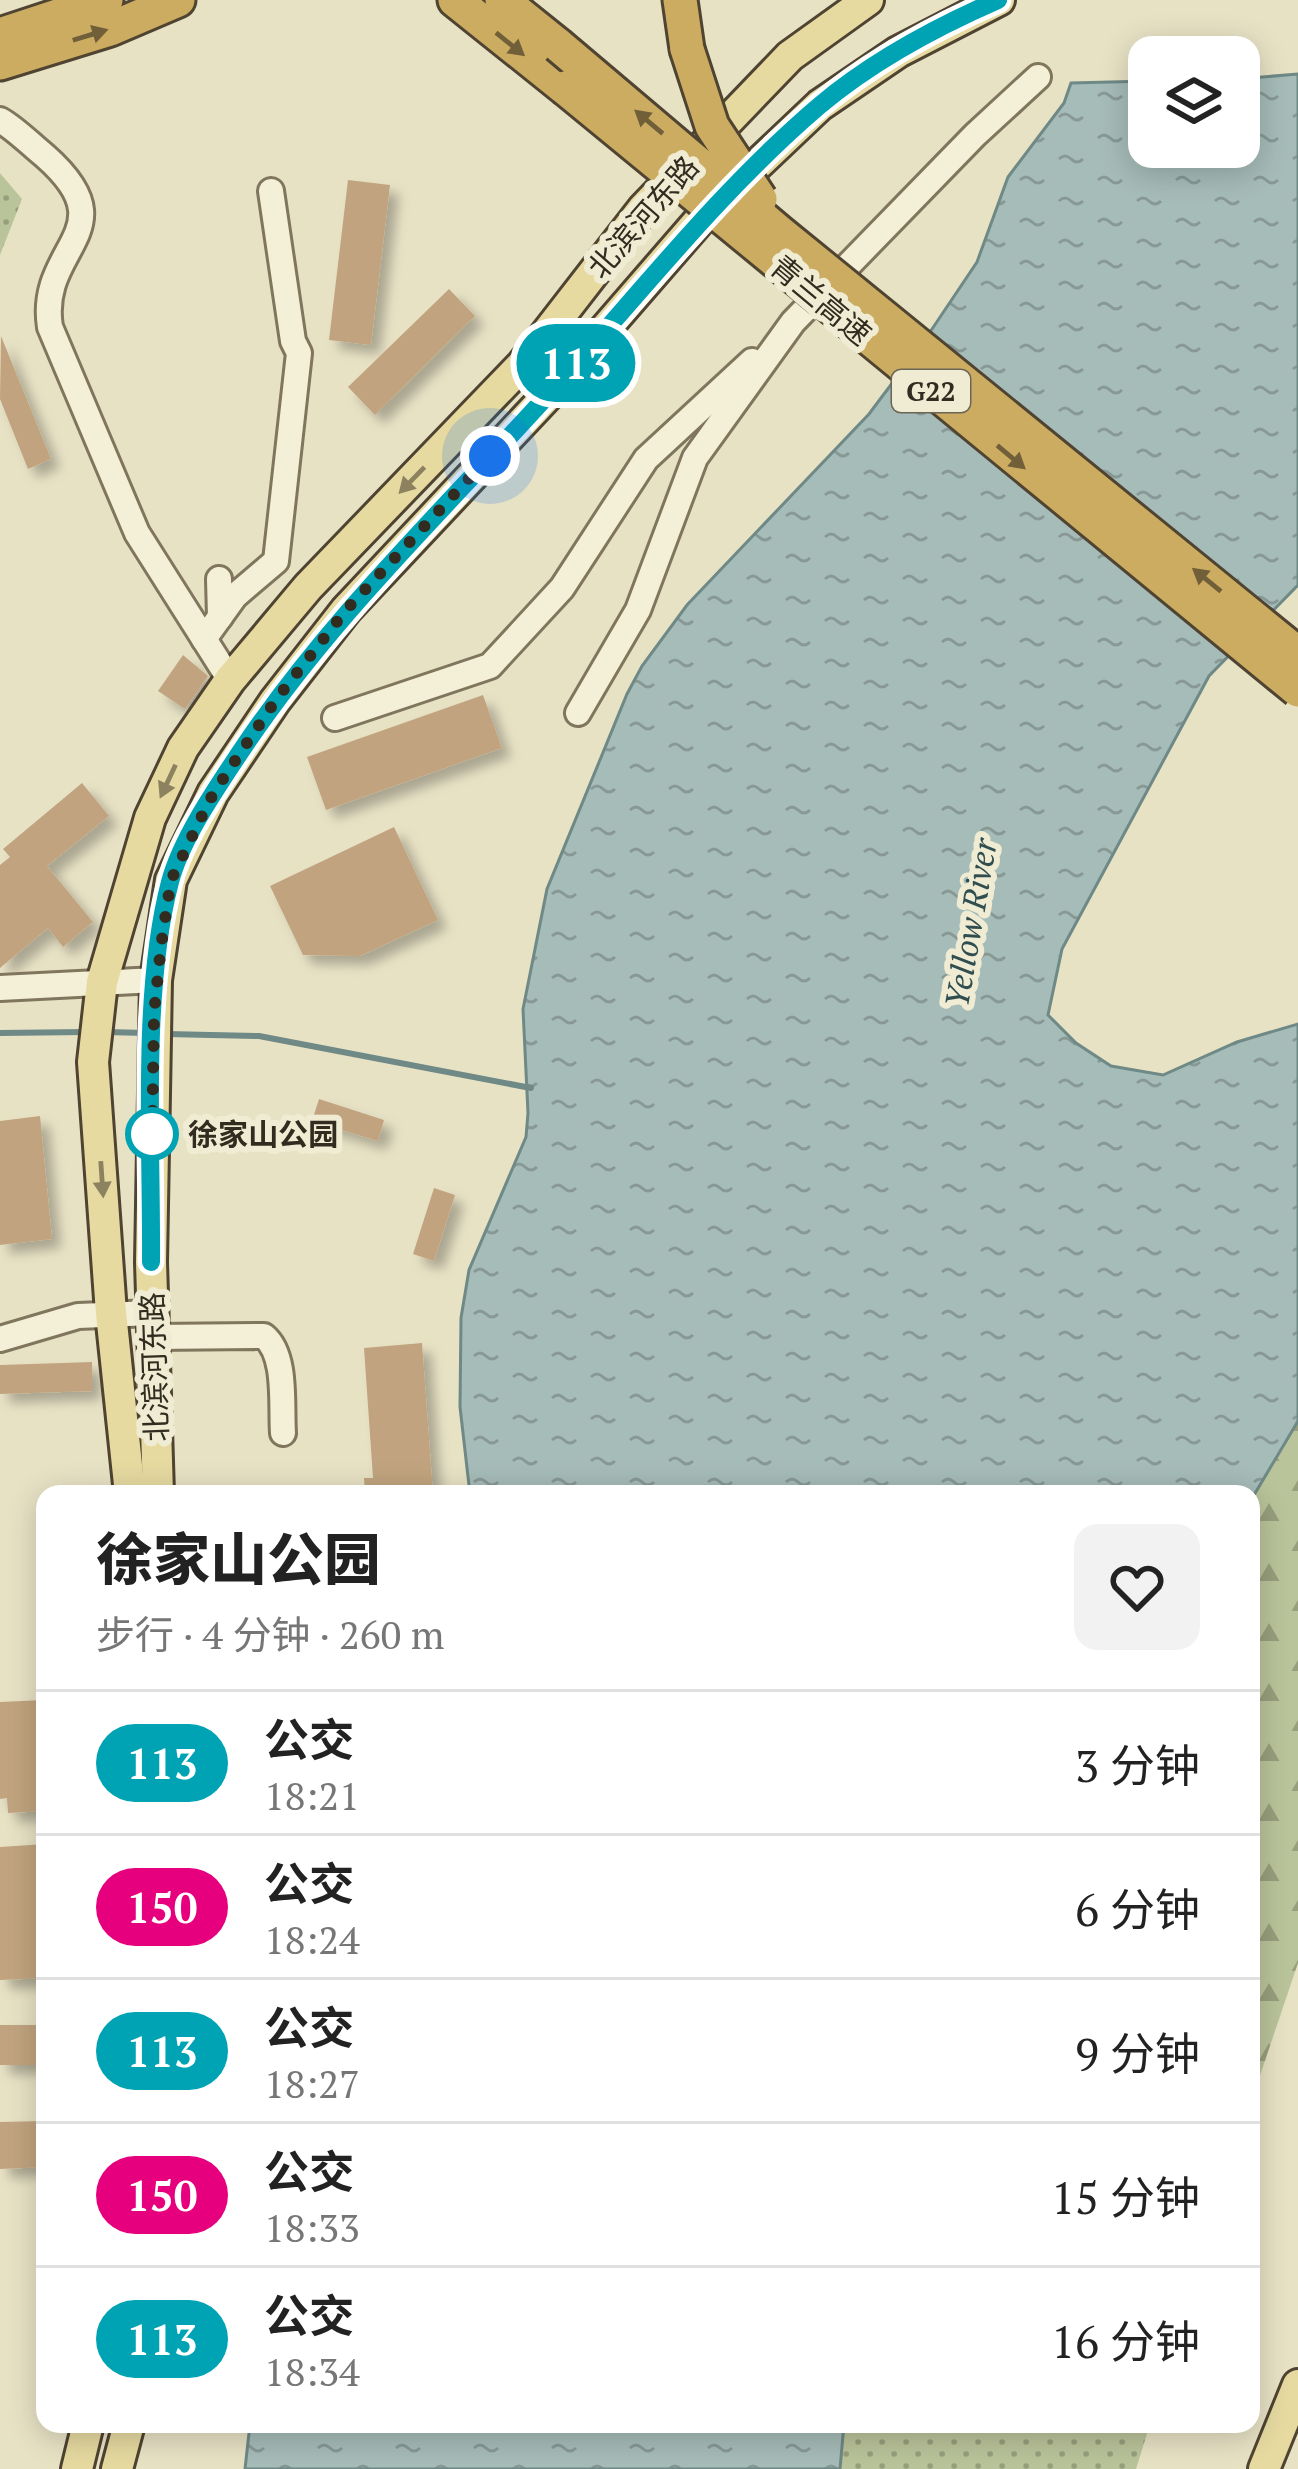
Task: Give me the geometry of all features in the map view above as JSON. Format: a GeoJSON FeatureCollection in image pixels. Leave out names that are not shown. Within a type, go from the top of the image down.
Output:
{"type":"FeatureCollection","features":[{"type":"Feature","properties":{"kind":"highway"},"geometry":{"type":"LineString","coordinates":[[0,35],[106,0]]}},
{"type":"Feature","properties":{"kind":"highway"},"geometry":{"type":"LineString","coordinates":[[0,63],[110,29],[178,0]]}},
{"type":"Feature","properties":{"kind":"highway","name":"青兰高速"},"geometry":{"type":"LineString","coordinates":[[455,0],[1298,691]]}},
{"type":"Feature","properties":{"kind":"highway"},"geometry":{"type":"LineString","coordinates":[[502,0],[802,251]]}},
{"type":"Feature","properties":{"kind":"highway"},"geometry":{"type":"LineString","coordinates":[[680,0],[688,49],[712,126],[735,165],[802,251]]}},
{"type":"Feature","properties":{"kind":"highway","name":"青兰高速"},"geometry":{"type":"LineString","coordinates":[[802,251],[1298,654]]}},
{"type":"Feature","properties":{"kind":"main road","name":"北滨河东路"},"geometry":{"type":"LineString","coordinates":[[129,1485],[93,1062],[100,996],[150,818],[183,748],[230,680],[308,587],[522,365],[643,209],[790,56],[868,0]]}},
{"type":"Feature","properties":{"kind":"main road","name":"北滨河东路"},"geometry":{"type":"LineString","coordinates":[[158,1485],[152,1325],[156,980],[171,880],[213,794],[275,701],[346,610],[548,395],[704,215],[820,105],[898,52],[998,0]]}},
{"type":"Feature","properties":{"kind":"main road"},"geometry":{"type":"LineString","coordinates":[[1264,2469],[1298,2385]]}},
{"type":"Feature","properties":{"kind":"main road"},"geometry":{"type":"LineString","coordinates":[[76,2469],[86,2433]]}},
{"type":"Feature","properties":{"kind":"main road"},"geometry":{"type":"LineString","coordinates":[[117,2469],[127,2433]]}},
{"type":"Feature","properties":{"kind":"street"},"geometry":{"type":"LineString","coordinates":[[790,56],[839,0]]}},
{"type":"Feature","properties":{"kind":"street"},"geometry":{"type":"LineString","coordinates":[[334,718],[490,666],[562,588],[646,459],[793,322],[1038,76]]}},
{"type":"Feature","properties":{"kind":"street"},"geometry":{"type":"LineString","coordinates":[[0,120],[76,187],[84,210],[79,234],[52,279],[46,304],[50,327],[137,532],[230,680]]}},
{"type":"Feature","properties":{"kind":"street"},"geometry":{"type":"LineString","coordinates":[[204,639],[235,596],[276,561],[299,353],[293,341],[271,191]]}},
{"type":"Feature","properties":{"kind":"street"},"geometry":{"type":"LineString","coordinates":[[578,713],[638,610],[695,458],[793,322]]}},
{"type":"Feature","properties":{"kind":"street"},"geometry":{"type":"LineString","coordinates":[[219,579],[220,617]]}},
{"type":"Feature","properties":{"kind":"street"},"geometry":{"type":"LineString","coordinates":[[0,988],[100,996],[156,980]]}},
{"type":"Feature","properties":{"kind":"street"},"geometry":{"type":"LineString","coordinates":[[0,1339],[78,1316],[111,1313],[152,1325],[264,1336],[278,1357],[284,1433]]}},
{"type":"Feature","properties":{"kind":"green space"},"geometry":{"type":"Polygon","coordinates":[[[0,173],[22,199],[0,255],[0,173]]]}},
{"type":"Feature","properties":{"kind":"green space"},"geometry":{"type":"Polygon","coordinates":[[[1298,1422],[1298,1963],[1260,2075],[1260,1485],[1298,1422]]]}},
{"type":"Feature","properties":{"kind":"green space"},"geometry":{"type":"Polygon","coordinates":[[[843,2433],[1147,2433],[1136,2469],[840,2469],[843,2433]]]}},
{"type":"Feature","properties":{"kind":"water","name":"Yellow River"},"geometry":{"type":"Polygon","coordinates":[[[1298,74],[1298,585],[1209,676],[1062,949],[1048,1015],[1076,1043],[1111,1066],[1163,1075],[1237,1042],[1298,1024],[1298,1421],[1260,1485],[469,1485],[460,1407],[461,1318],[469,1270],[526,1137],[523,1009],[547,889],[627,694],[687,605],[869,414],[926,338],[977,262],[1008,177],[1064,103],[1071,83],[1128,82],[1128,168],[1260,168],[1260,77],[1298,74]]]}},
{"type":"Feature","properties":{"kind":"water"},"geometry":{"type":"Polygon","coordinates":[[[249,2433],[843,2433],[840,2469],[245,2469],[249,2433]]]}},
{"type":"Feature","properties":{"kind":"building"},"geometry":{"type":"Polygon","coordinates":[[[348,180],[390,185],[371,345],[329,340],[348,180]]]}},
{"type":"Feature","properties":{"kind":"building"},"geometry":{"type":"Polygon","coordinates":[[[449,289],[475,316],[375,415],[348,387],[449,289]]]}},
{"type":"Feature","properties":{"kind":"building"},"geometry":{"type":"Polygon","coordinates":[[[1,336],[51,459],[28,469],[0,399],[1,336]]]}},
{"type":"Feature","properties":{"kind":"building"},"geometry":{"type":"Polygon","coordinates":[[[183,655],[208,676],[185,709],[158,691],[183,655]]]}},
{"type":"Feature","properties":{"kind":"building"},"geometry":{"type":"Polygon","coordinates":[[[483,695],[502,748],[326,810],[307,757],[483,695]]]}},
{"type":"Feature","properties":{"kind":"building"},"geometry":{"type":"Polygon","coordinates":[[[82,783],[109,816],[47,866],[93,922],[63,947],[48,928],[0,968],[0,865],[10,857],[3,849],[82,783]]]}},
{"type":"Feature","properties":{"kind":"building"},"geometry":{"type":"Polygon","coordinates":[[[394,827],[438,920],[360,956],[303,955],[270,886],[394,827]]]}},
{"type":"Feature","properties":{"kind":"building"},"geometry":{"type":"Polygon","coordinates":[[[319,1099],[384,1120],[378,1141],[312,1121],[319,1099]]]}},
{"type":"Feature","properties":{"kind":"building"},"geometry":{"type":"Polygon","coordinates":[[[40,1116],[52,1239],[0,1245],[0,1121],[40,1116]]]}},
{"type":"Feature","properties":{"kind":"building"},"geometry":{"type":"Polygon","coordinates":[[[434,1188],[455,1195],[434,1261],[413,1254],[434,1188]]]}},
{"type":"Feature","properties":{"kind":"building"},"geometry":{"type":"Polygon","coordinates":[[[422,1343],[432,1485],[364,1485],[364,1478],[373,1478],[364,1348],[422,1343]]]}},
{"type":"Feature","properties":{"kind":"building"},"geometry":{"type":"Polygon","coordinates":[[[92,1362],[92,1391],[0,1394],[0,1365],[92,1362]]]}},
{"type":"Feature","properties":{"kind":"building"},"geometry":{"type":"Polygon","coordinates":[[[36,1700],[36,1811],[8,1813],[7,1798],[0,1799],[0,1702],[36,1700]]]}},
{"type":"Feature","properties":{"kind":"building"},"geometry":{"type":"Polygon","coordinates":[[[36,1845],[36,1978],[0,1980],[0,1847],[36,1845]]]}},
{"type":"Feature","properties":{"kind":"building"},"geometry":{"type":"Polygon","coordinates":[[[0,2025],[36,2025],[36,2065],[0,2065],[0,2025]]]}},
{"type":"Feature","properties":{"kind":"building"},"geometry":{"type":"Polygon","coordinates":[[[36,2121],[36,2167],[0,2169],[0,2122],[36,2121]]]}},
{"type":"Feature","properties":{"kind":"waterway"},"geometry":{"type":"LineString","coordinates":[[0,1033],[86,1032]]}},
{"type":"Feature","properties":{"kind":"waterway"},"geometry":{"type":"LineString","coordinates":[[106,1032],[146,1033]]}},
{"type":"Feature","properties":{"kind":"waterway"},"geometry":{"type":"LineString","coordinates":[[166,1034],[259,1036],[531,1088]]}},
{"type":"Feature","properties":{"kind":"bus line","name":"113"},"geometry":{"type":"LineString","coordinates":[[151,1262],[154,1013],[171,880],[213,794],[254,732],[346,610],[548,395],[704,215],[820,105],[898,52],[998,0]]}},
{"type":"Feature","properties":{"kind":"place","name":"徐家山公园"},"geometry":{"type":"Point","coordinates":[152,1134]}},
{"type":"Feature","properties":{"kind":"route"},"geometry":{"type":"LineString","coordinates":[[152,1134],[152,1144],[156,980],[171,880],[213,794],[275,701],[346,610],[490,456]]}}]}
